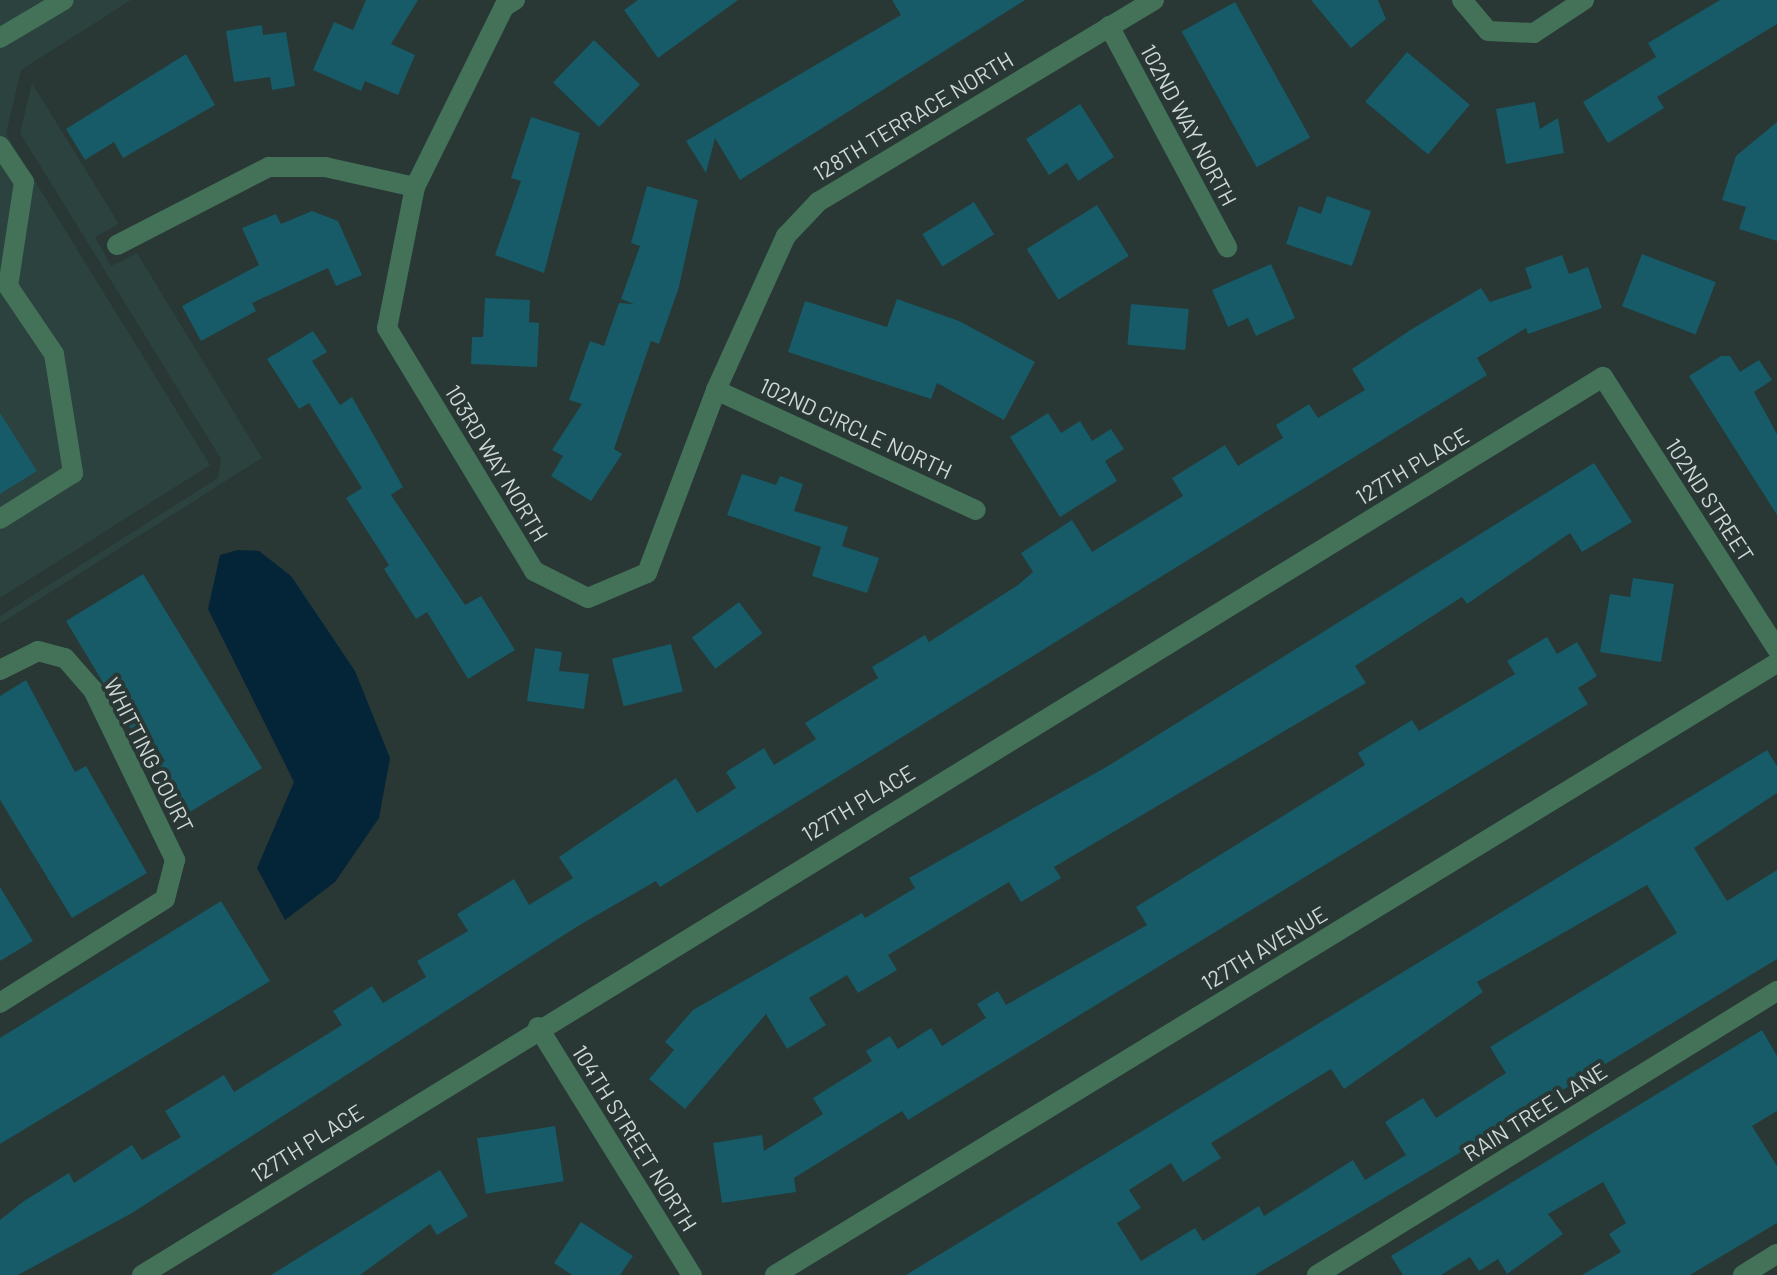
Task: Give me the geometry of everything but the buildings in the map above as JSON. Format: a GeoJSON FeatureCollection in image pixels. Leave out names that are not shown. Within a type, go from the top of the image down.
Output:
{"type":"FeatureCollection","features":[{"type":"Feature","properties":{"kind":"street"},"geometry":{"type":"LineString","coordinates":[[0,38],[64,0]]}},
{"type":"Feature","properties":{"kind":"street"},"geometry":{"type":"LineString","coordinates":[[117,245],[269,167],[325,167],[415,187],[504,7],[515,0]]}},
{"type":"Feature","properties":{"kind":"street","name":"128TH TERRACE NORTH"},"geometry":{"type":"LineString","coordinates":[[588,598],[647,573],[716,390],[786,236],[818,202],[1154,0]]}},
{"type":"Feature","properties":{"kind":"street"},"geometry":{"type":"LineString","coordinates":[[1462,0],[1488,31],[1534,33],[1584,0]]}},
{"type":"Feature","properties":{"kind":"street","name":"102ND WAY NORTH"},"geometry":{"type":"LineString","coordinates":[[1109,26],[1227,247]]}},
{"type":"Feature","properties":{"kind":"street"},"geometry":{"type":"LineString","coordinates":[[0,146],[24,182],[8,286],[54,354],[73,473],[0,519]]}},
{"type":"Feature","properties":{"kind":"street","name":"103RD WAY NORTH"},"geometry":{"type":"LineString","coordinates":[[415,187],[387,328],[534,571],[588,598]]}},
{"type":"Feature","properties":{"kind":"street","name":"102ND STREET"},"geometry":{"type":"LineString","coordinates":[[1603,377],[1777,649]]}},
{"type":"Feature","properties":{"kind":"street","name":"127TH PLACE"},"geometry":{"type":"LineString","coordinates":[[142,1275],[538,1027],[1603,377]]}},
{"type":"Feature","properties":{"kind":"street","name":"102ND CIRCLE NORTH"},"geometry":{"type":"LineString","coordinates":[[716,390],[976,510]]}},
{"type":"Feature","properties":{"kind":"street","name":"WHITTING COURT"},"geometry":{"type":"LineString","coordinates":[[0,670],[38,651],[65,658],[79,673],[175,860],[165,899],[0,1003]]}},
{"type":"Feature","properties":{"kind":"street","name":"127TH AVENUE"},"geometry":{"type":"LineString","coordinates":[[775,1275],[1777,663]]}},
{"type":"Feature","properties":{"kind":"street","name":"RAIN TREE LANE"},"geometry":{"type":"LineString","coordinates":[[1317,1275],[1777,991]]}},
{"type":"Feature","properties":{"kind":"street","name":"104TH STREET NORTH"},"geometry":{"type":"LineString","coordinates":[[538,1027],[692,1275]]}},
{"type":"Feature","properties":{"kind":"street"},"geometry":{"type":"LineString","coordinates":[[1743,1275],[1777,1254]]}},
{"type":"Feature","properties":{"kind":"shaded area"},"geometry":{"type":"Polygon","coordinates":[[[0,0],[131,0],[21,70],[6,134],[210,465],[0,598],[0,0]]]}},
{"type":"Feature","properties":{"kind":"shaded area"},"geometry":{"type":"Polygon","coordinates":[[[32,83],[119,224],[95,237],[111,266],[137,253],[262,458],[0,624],[0,616],[218,478],[221,459],[20,133],[32,83]]]}},
{"type":"Feature","properties":{"kind":"shaded area"},"geometry":{"type":"Polygon","coordinates":[[[238,550],[259,551],[291,576],[355,671],[390,758],[379,818],[335,882],[285,920],[257,868],[294,782],[208,609],[220,555],[238,550]]]}}]}
